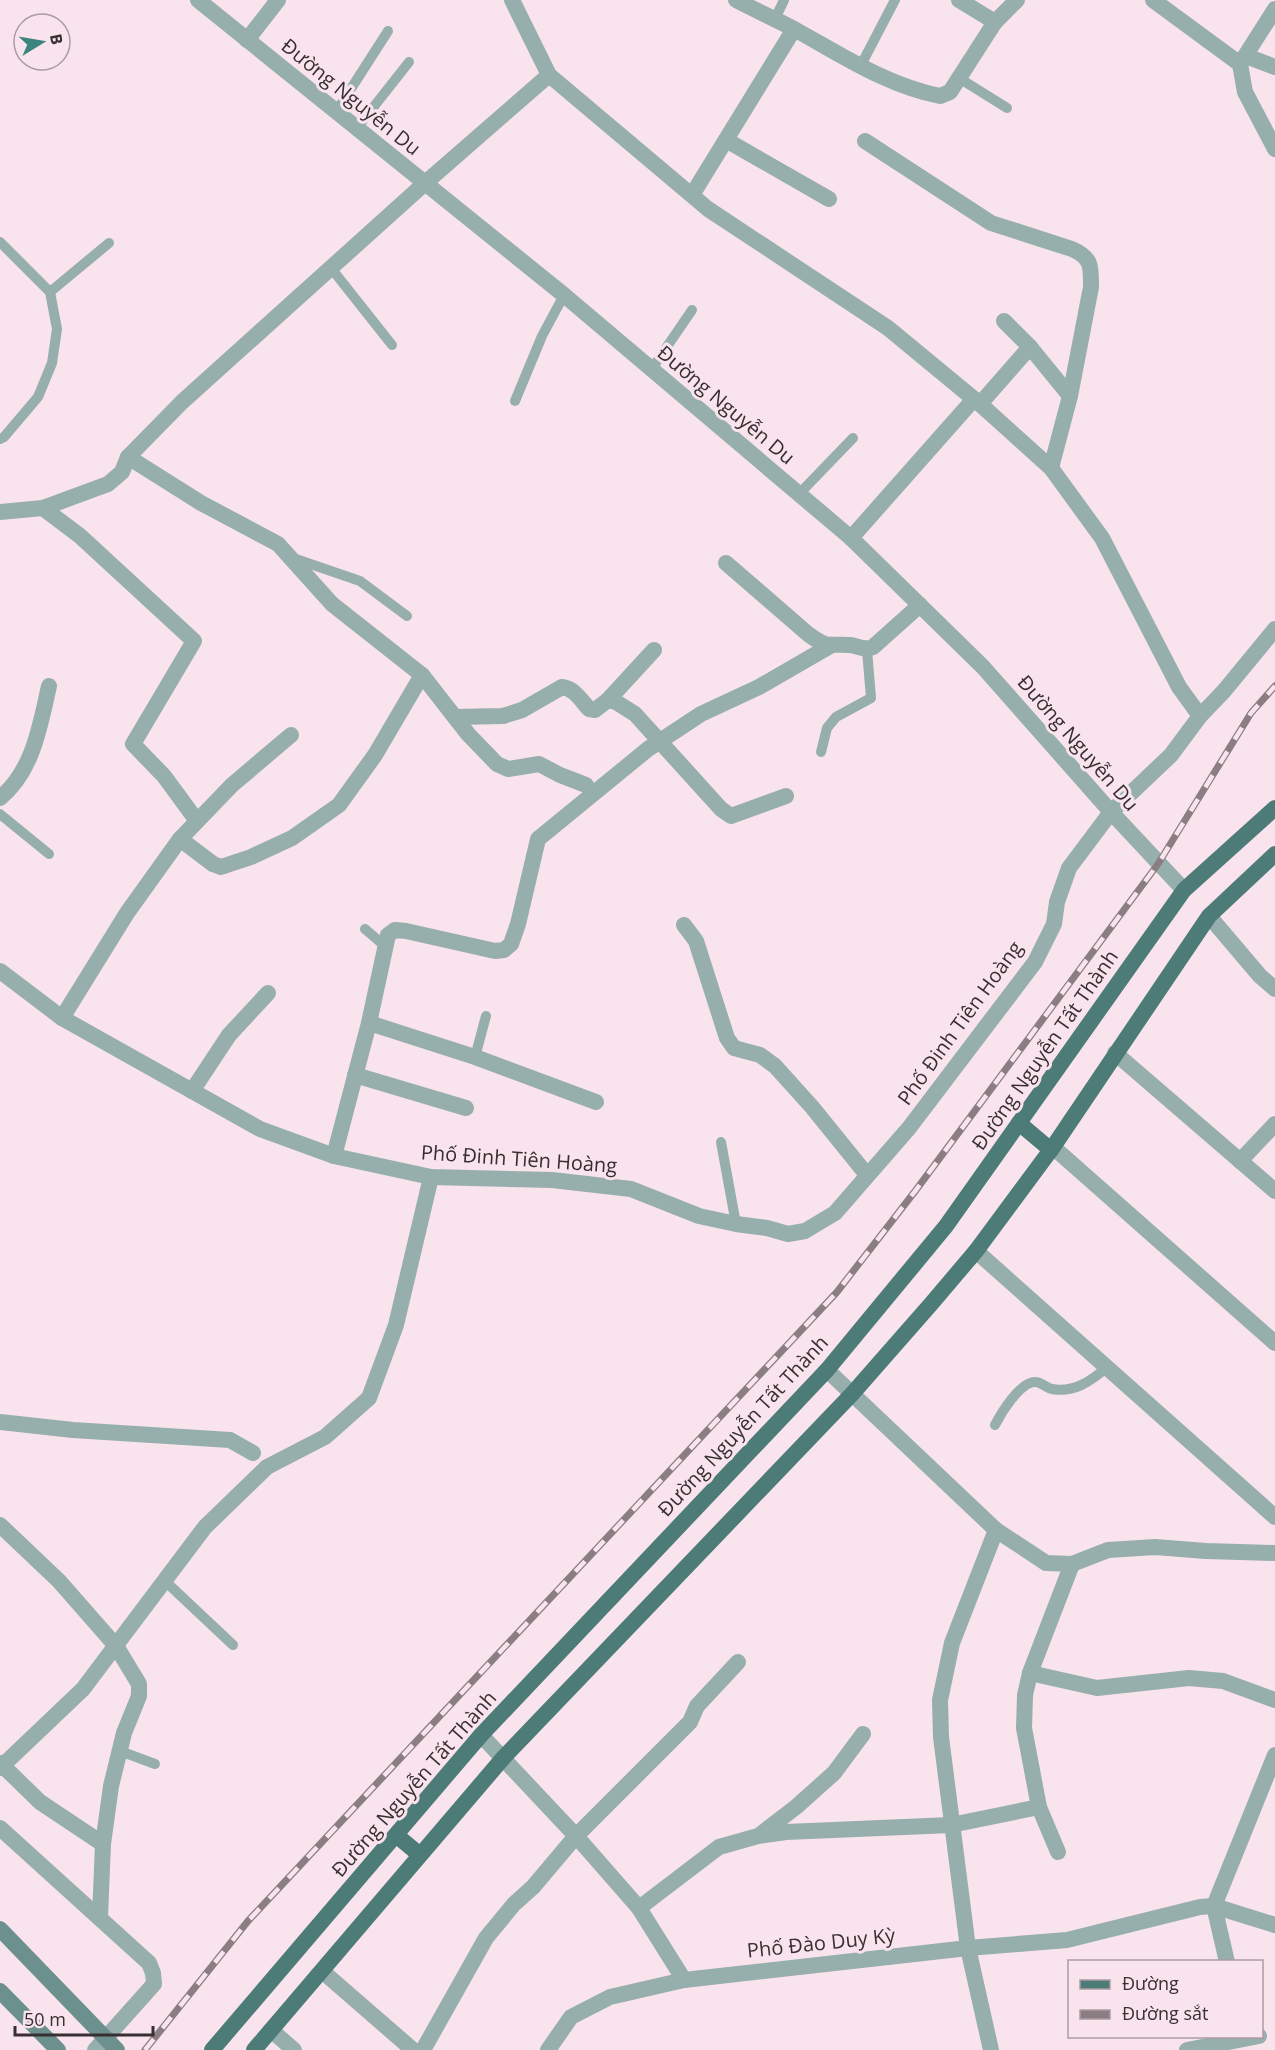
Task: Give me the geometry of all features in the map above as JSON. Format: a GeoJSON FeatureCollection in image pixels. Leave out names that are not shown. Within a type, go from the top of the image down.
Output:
{"type":"FeatureCollection","features":[{"type":"Feature","properties":{"kind":"main road","name":"Đường Nguyễn Tất Thành"},"geometry":{"type":"LineString","coordinates":[[212,2050],[481,1735],[827,1370],[946,1226],[1184,890],[1275,808]]}},
{"type":"Feature","properties":{"kind":"main road"},"geometry":{"type":"LineString","coordinates":[[254,2050],[504,1757],[852,1394],[976,1251],[1052,1148],[1209,916],[1275,854]]}},
{"type":"Feature","properties":{"kind":"main road"},"geometry":{"type":"LineString","coordinates":[[1019,1123],[1052,1148]]}},
{"type":"Feature","properties":{"kind":"main road"},"geometry":{"type":"LineString","coordinates":[[396,1835],[420,1855]]}},
{"type":"Feature","properties":{"kind":"main road"},"geometry":{"type":"LineString","coordinates":[[0,1929],[106,2046]]}},
{"type":"Feature","properties":{"kind":"main road"},"geometry":{"type":"LineString","coordinates":[[0,1991],[58,2050]]}},
{"type":"Feature","properties":{"kind":"street","name":"Đường Nguyễn Du"},"geometry":{"type":"LineString","coordinates":[[198,0],[564,295],[851,538],[983,667],[1111,813],[1184,890]]}},
{"type":"Feature","properties":{"kind":"street"},"geometry":{"type":"LineString","coordinates":[[247,40],[278,0]]}},
{"type":"Feature","properties":{"kind":"street"},"geometry":{"type":"LineString","coordinates":[[512,0],[549,75],[708,209],[888,328],[977,402],[1051,468],[1102,538],[1179,687],[1200,717]]}},
{"type":"Feature","properties":{"kind":"street"},"geometry":{"type":"LineString","coordinates":[[736,0],[794,29],[860,67],[907,86],[940,96],[950,92],[995,22],[1017,0]]}},
{"type":"Feature","properties":{"kind":"street"},"geometry":{"type":"LineString","coordinates":[[959,0],[995,22]]}},
{"type":"Feature","properties":{"kind":"street"},"geometry":{"type":"LineString","coordinates":[[1153,0],[1243,60],[1275,67]]}},
{"type":"Feature","properties":{"kind":"street"},"geometry":{"type":"LineString","coordinates":[[1275,9],[1243,60],[1245,92],[1275,149]]}},
{"type":"Feature","properties":{"kind":"street"},"geometry":{"type":"LineString","coordinates":[[692,195],[794,29]]}},
{"type":"Feature","properties":{"kind":"street"},"geometry":{"type":"LineString","coordinates":[[0,512],[43,508],[108,484],[122,472],[128,458],[182,402],[549,75]]}},
{"type":"Feature","properties":{"kind":"street"},"geometry":{"type":"LineString","coordinates":[[726,140],[829,199]]}},
{"type":"Feature","properties":{"kind":"street"},"geometry":{"type":"LineString","coordinates":[[865,141],[991,223],[1084,254],[1088,260],[1091,287],[1070,396],[1051,468]]}},
{"type":"Feature","properties":{"kind":"street"},"geometry":{"type":"LineString","coordinates":[[1004,321],[1030,347],[1070,396]]}},
{"type":"Feature","properties":{"kind":"street"},"geometry":{"type":"LineString","coordinates":[[851,538],[1030,347]]}},
{"type":"Feature","properties":{"kind":"street"},"geometry":{"type":"LineString","coordinates":[[128,458],[201,502],[278,544],[332,604],[422,675],[454,717],[496,764],[508,769],[539,764],[560,776],[586,785]]}},
{"type":"Feature","properties":{"kind":"street"},"geometry":{"type":"LineString","coordinates":[[43,508],[80,536],[194,641],[133,744],[164,776],[197,821]]}},
{"type":"Feature","properties":{"kind":"street"},"geometry":{"type":"LineString","coordinates":[[726,563],[808,634],[820,643],[830,646],[850,645],[867,650],[920,605]]}},
{"type":"Feature","properties":{"kind":"street","name":"Phố Đinh Tiên Hoàng"},"geometry":{"type":"LineString","coordinates":[[0,970],[62,1018],[260,1129],[334,1156],[431,1177],[552,1180],[631,1188],[699,1216],[788,1234],[805,1231],[835,1213],[909,1128],[1035,962],[1054,924],[1057,902],[1069,868],[1111,813],[1171,755],[1200,717],[1275,629]]}},
{"type":"Feature","properties":{"kind":"street"},"geometry":{"type":"LineString","coordinates":[[334,1156],[369,1023],[388,935],[396,930],[495,951],[504,950],[511,944],[518,924],[538,839],[661,741],[701,714],[759,687],[830,646]]}},
{"type":"Feature","properties":{"kind":"street"},"geometry":{"type":"LineString","coordinates":[[454,717],[503,717],[522,710],[562,687],[576,692],[589,709],[595,710],[608,700],[654,650]]}},
{"type":"Feature","properties":{"kind":"street"},"geometry":{"type":"LineString","coordinates":[[180,839],[213,864],[221,867],[251,857],[292,838],[339,805],[375,755],[422,675]]}},
{"type":"Feature","properties":{"kind":"street"},"geometry":{"type":"LineString","coordinates":[[0,798],[25,769],[39,733],[49,686]]}},
{"type":"Feature","properties":{"kind":"street"},"geometry":{"type":"LineString","coordinates":[[608,700],[616,702],[635,714],[721,809],[731,816],[786,796]]}},
{"type":"Feature","properties":{"kind":"street"},"geometry":{"type":"LineString","coordinates":[[62,1018],[126,913],[180,839],[232,785],[291,735]]}},
{"type":"Feature","properties":{"kind":"street"},"geometry":{"type":"LineString","coordinates":[[1209,916],[1253,969],[1275,989]]}},
{"type":"Feature","properties":{"kind":"street"},"geometry":{"type":"LineString","coordinates":[[684,925],[696,941],[727,1038],[734,1048],[760,1055],[775,1066],[812,1107],[867,1175]]}},
{"type":"Feature","properties":{"kind":"street"},"geometry":{"type":"LineString","coordinates":[[192,1091],[229,1035],[268,993]]}},
{"type":"Feature","properties":{"kind":"street"},"geometry":{"type":"LineString","coordinates":[[369,1023],[475,1057],[596,1102]]}},
{"type":"Feature","properties":{"kind":"street"},"geometry":{"type":"LineString","coordinates":[[1115,1053],[1275,1191]]}},
{"type":"Feature","properties":{"kind":"street"},"geometry":{"type":"LineString","coordinates":[[355,1075],[466,1108]]}},
{"type":"Feature","properties":{"kind":"street"},"geometry":{"type":"LineString","coordinates":[[1240,1161],[1275,1124]]}},
{"type":"Feature","properties":{"kind":"street"},"geometry":{"type":"LineString","coordinates":[[1052,1148],[1275,1343]]}},
{"type":"Feature","properties":{"kind":"street"},"geometry":{"type":"LineString","coordinates":[[103,1844],[40,1802],[1,1766],[83,1689],[205,1527],[267,1467],[325,1437],[369,1398],[396,1325],[431,1177]]}},
{"type":"Feature","properties":{"kind":"street"},"geometry":{"type":"LineString","coordinates":[[976,1251],[1275,1517]]}},
{"type":"Feature","properties":{"kind":"street"},"geometry":{"type":"LineString","coordinates":[[827,1370],[996,1530],[1046,1563],[1072,1564],[1108,1550],[1155,1547],[1275,1553]]}},
{"type":"Feature","properties":{"kind":"street"},"geometry":{"type":"LineString","coordinates":[[0,1422],[73,1430],[230,1440],[253,1454]]}},
{"type":"Feature","properties":{"kind":"street"},"geometry":{"type":"LineString","coordinates":[[0,1525],[59,1581],[116,1646],[139,1684],[139,1696],[120,1751],[111,1786],[103,1844],[100,1917]]}},
{"type":"Feature","properties":{"kind":"street"},"geometry":{"type":"LineString","coordinates":[[991,2050],[968,1948],[941,1737],[940,1701],[952,1643],[996,1530]]}},
{"type":"Feature","properties":{"kind":"street"},"geometry":{"type":"LineString","coordinates":[[1058,1852],[1039,1807],[1024,1728],[1025,1695],[1030,1673],[1072,1564]]}},
{"type":"Feature","properties":{"kind":"street"},"geometry":{"type":"LineString","coordinates":[[423,2050],[486,1938],[576,1836],[690,1722],[697,1706],[738,1662]]}},
{"type":"Feature","properties":{"kind":"street"},"geometry":{"type":"LineString","coordinates":[[1030,1673],[1098,1688],[1189,1678],[1224,1681],[1275,1700]]}},
{"type":"Feature","properties":{"kind":"street"},"geometry":{"type":"LineString","coordinates":[[758,1836],[796,1807],[834,1773],[862,1734]]}},
{"type":"Feature","properties":{"kind":"street"},"geometry":{"type":"LineString","coordinates":[[481,1735],[504,1757],[639,1908],[684,1980]]}},
{"type":"Feature","properties":{"kind":"street"},"geometry":{"type":"LineString","coordinates":[[1227,1960],[1214,1906],[1275,1755]]}},
{"type":"Feature","properties":{"kind":"street"},"geometry":{"type":"LineString","coordinates":[[639,1908],[719,1847],[758,1836],[786,1832],[951,1825],[1039,1807]]}},
{"type":"Feature","properties":{"kind":"street"},"geometry":{"type":"LineString","coordinates":[[0,1828],[149,1963],[154,1984],[106,2046]]}},
{"type":"Feature","properties":{"kind":"street","name":"Phố Đào Duy Kỳ"},"geometry":{"type":"LineString","coordinates":[[548,2050],[572,2017],[610,1997],[684,1980],[968,1948],[1067,1940],[1200,1907],[1214,1906],[1275,1925]]}},
{"type":"Feature","properties":{"kind":"street"},"geometry":{"type":"LineString","coordinates":[[322,1971],[412,2050]]}},
{"type":"Feature","properties":{"kind":"street"},"geometry":{"type":"LineString","coordinates":[[271,2030],[294,2050]]}},
{"type":"Feature","properties":{"kind":"street"},"geometry":{"type":"LineString","coordinates":[[1187,2050],[1252,2040]]}},
{"type":"Feature","properties":{"kind":"lane"},"geometry":{"type":"LineString","coordinates":[[775,19],[784,0]]}},
{"type":"Feature","properties":{"kind":"lane"},"geometry":{"type":"LineString","coordinates":[[860,67],[895,0]]}},
{"type":"Feature","properties":{"kind":"lane"},"geometry":{"type":"LineString","coordinates":[[336,112],[388,31]]}},
{"type":"Feature","properties":{"kind":"lane"},"geometry":{"type":"LineString","coordinates":[[357,128],[409,62]]}},
{"type":"Feature","properties":{"kind":"lane"},"geometry":{"type":"LineString","coordinates":[[959,78],[1007,108]]}},
{"type":"Feature","properties":{"kind":"lane"},"geometry":{"type":"LineString","coordinates":[[0,242],[50,292],[57,329],[52,363],[38,397],[0,439]]}},
{"type":"Feature","properties":{"kind":"lane"},"geometry":{"type":"LineString","coordinates":[[50,292],[109,243]]}},
{"type":"Feature","properties":{"kind":"lane"},"geometry":{"type":"LineString","coordinates":[[331,268],[392,345]]}},
{"type":"Feature","properties":{"kind":"lane"},"geometry":{"type":"LineString","coordinates":[[515,401],[542,336],[564,295]]}},
{"type":"Feature","properties":{"kind":"lane"},"geometry":{"type":"LineString","coordinates":[[651,370],[693,310]]}},
{"type":"Feature","properties":{"kind":"lane"},"geometry":{"type":"LineString","coordinates":[[799,494],[853,438]]}},
{"type":"Feature","properties":{"kind":"lane"},"geometry":{"type":"LineString","coordinates":[[290,556],[360,580],[407,616]]}},
{"type":"Feature","properties":{"kind":"lane"},"geometry":{"type":"LineString","coordinates":[[821,752],[827,728],[836,717],[871,698],[867,650]]}},
{"type":"Feature","properties":{"kind":"lane"},"geometry":{"type":"LineString","coordinates":[[0,814],[49,854]]}},
{"type":"Feature","properties":{"kind":"lane"},"geometry":{"type":"LineString","coordinates":[[364,929],[386,947]]}},
{"type":"Feature","properties":{"kind":"lane"},"geometry":{"type":"LineString","coordinates":[[475,1057],[486,1016]]}},
{"type":"Feature","properties":{"kind":"lane"},"geometry":{"type":"LineString","coordinates":[[721,1142],[736,1224]]}},
{"type":"Feature","properties":{"kind":"lane"},"geometry":{"type":"LineString","coordinates":[[995,1425],[1004,1407],[1018,1392],[1032,1382],[1038,1382],[1050,1389],[1076,1387],[1087,1384],[1106,1368]]}},
{"type":"Feature","properties":{"kind":"lane"},"geometry":{"type":"LineString","coordinates":[[165,1581],[233,1645]]}},
{"type":"Feature","properties":{"kind":"lane"},"geometry":{"type":"LineString","coordinates":[[120,1751],[155,1764]]}},
{"type":"Feature","properties":{"kind":"railway"},"geometry":{"type":"LineString","coordinates":[[145,2050],[248,1921],[837,1292],[916,1190],[1158,864],[1251,713],[1275,686]]}}]}
